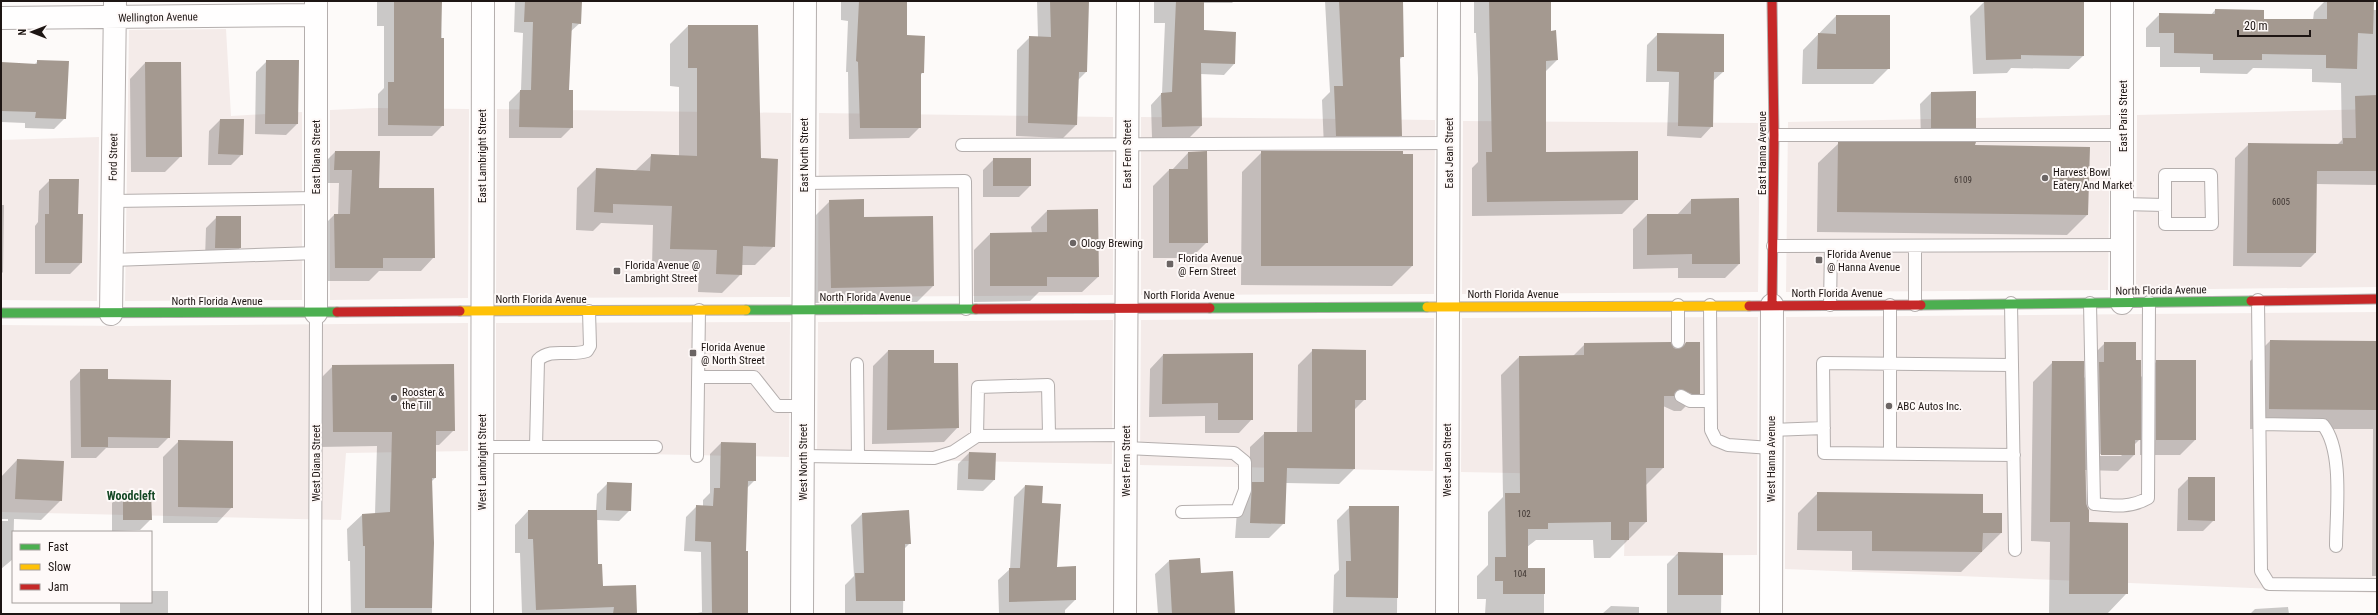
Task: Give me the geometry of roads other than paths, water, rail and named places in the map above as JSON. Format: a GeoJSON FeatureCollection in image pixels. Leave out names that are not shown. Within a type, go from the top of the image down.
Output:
{"type":"FeatureCollection","features":[{"type":"Feature","properties":{"kind":"main road","name":"East Hanna Avenue"},"geometry":{"type":"LineString","coordinates":[[1772,1],[1774,135],[1772,304]]}},
{"type":"Feature","properties":{"kind":"main road","name":"North Florida Avenue"},"geometry":{"type":"LineString","coordinates":[[1,312],[111,314],[1710,304],[1890,305],[2377,299]]}},
{"type":"Feature","properties":{"kind":"street","name":"East Lambright Street"},"geometry":{"type":"LineString","coordinates":[[482,311],[483,1]]}},
{"type":"Feature","properties":{"kind":"street","name":"East North Street"},"geometry":{"type":"LineString","coordinates":[[804,310],[805,1]]}},
{"type":"Feature","properties":{"kind":"street","name":"East Fern Street"},"geometry":{"type":"LineString","coordinates":[[1127,308],[1128,1]]}},
{"type":"Feature","properties":{"kind":"street","name":"East Jean Street"},"geometry":{"type":"LineString","coordinates":[[1448,306],[1449,1]]}},
{"type":"Feature","properties":{"kind":"street","name":"East Paris Street"},"geometry":{"type":"LineString","coordinates":[[2122,1],[2124,135],[2122,303]]}},
{"type":"Feature","properties":{"kind":"street","name":"Wellington Avenue"},"geometry":{"type":"LineString","coordinates":[[1,18],[115,9],[316,8]]}},
{"type":"Feature","properties":{"kind":"street","name":"East Diana Street"},"geometry":{"type":"LineString","coordinates":[[316,8],[316,313]]}},
{"type":"Feature","properties":{"kind":"street","name":"Ford Street"},"geometry":{"type":"LineString","coordinates":[[111,314],[115,9]]}},
{"type":"Feature","properties":{"kind":"street","name":"West Hanna Avenue"},"geometry":{"type":"LineString","coordinates":[[1771,614],[1772,304]]}},
{"type":"Feature","properties":{"kind":"street","name":"West Jean Street"},"geometry":{"type":"LineString","coordinates":[[1446,614],[1448,306]]}},
{"type":"Feature","properties":{"kind":"street","name":"West Fern Street"},"geometry":{"type":"LineString","coordinates":[[1125,614],[1127,308]]}},
{"type":"Feature","properties":{"kind":"street","name":"West North Street"},"geometry":{"type":"LineString","coordinates":[[802,614],[804,310]]}},
{"type":"Feature","properties":{"kind":"street","name":"West Lambright Street"},"geometry":{"type":"LineString","coordinates":[[482,311],[482,614]]}},
{"type":"Feature","properties":{"kind":"lane"},"geometry":{"type":"LineString","coordinates":[[1774,135],[2124,135]]}},
{"type":"Feature","properties":{"kind":"lane"},"geometry":{"type":"LineString","coordinates":[[962,145],[1449,143]]}},
{"type":"Feature","properties":{"kind":"lane"},"geometry":{"type":"LineString","coordinates":[[2165,175],[2211,175],[2212,224],[2165,224],[2165,205],[2165,175]]}},
{"type":"Feature","properties":{"kind":"lane"},"geometry":{"type":"LineString","coordinates":[[804,183],[965,181],[966,309]]}},
{"type":"Feature","properties":{"kind":"lane"},"geometry":{"type":"LineString","coordinates":[[112,200],[316,198]]}},
{"type":"Feature","properties":{"kind":"lane"},"geometry":{"type":"LineString","coordinates":[[2122,204],[2165,205]]}},
{"type":"Feature","properties":{"kind":"lane"},"geometry":{"type":"LineString","coordinates":[[1773,246],[2122,245]]}},
{"type":"Feature","properties":{"kind":"lane"},"geometry":{"type":"LineString","coordinates":[[1830,304],[1831,246]]}},
{"type":"Feature","properties":{"kind":"lane"},"geometry":{"type":"LineString","coordinates":[[1915,246],[1915,304]]}},
{"type":"Feature","properties":{"kind":"lane"},"geometry":{"type":"LineString","coordinates":[[112,260],[316,253]]}},
{"type":"Feature","properties":{"kind":"lane"},"geometry":{"type":"LineString","coordinates":[[2258,300],[2261,571],[2269,584],[2377,585]]}},
{"type":"Feature","properties":{"kind":"lane"},"geometry":{"type":"LineString","coordinates":[[2090,303],[2094,504],[2115,506],[2136,505],[2148,498],[2149,302]]}},
{"type":"Feature","properties":{"kind":"lane"},"geometry":{"type":"LineString","coordinates":[[2011,303],[2015,550]]}},
{"type":"Feature","properties":{"kind":"lane"},"geometry":{"type":"LineString","coordinates":[[1710,304],[1711,430],[1716,440],[1728,445],[1771,439],[1824,428]]}},
{"type":"Feature","properties":{"kind":"lane"},"geometry":{"type":"LineString","coordinates":[[1678,305],[1678,342]]}},
{"type":"Feature","properties":{"kind":"lane"},"geometry":{"type":"LineString","coordinates":[[1890,305],[1890,454]]}},
{"type":"Feature","properties":{"kind":"lane"},"geometry":{"type":"LineString","coordinates":[[536,447],[538,360],[549,353],[579,354],[587,351],[590,346],[589,310]]}},
{"type":"Feature","properties":{"kind":"lane"},"geometry":{"type":"LineString","coordinates":[[697,456],[699,310]]}},
{"type":"Feature","properties":{"kind":"lane","name":"West Diana Street"},"geometry":{"type":"LineString","coordinates":[[315,614],[316,313]]}},
{"type":"Feature","properties":{"kind":"lane"},"geometry":{"type":"LineString","coordinates":[[2012,365],[1823,363],[1824,453],[2014,454]]}},
{"type":"Feature","properties":{"kind":"lane"},"geometry":{"type":"LineString","coordinates":[[857,364],[858,457]]}},
{"type":"Feature","properties":{"kind":"lane"},"geometry":{"type":"LineString","coordinates":[[698,377],[754,377],[777,406],[803,406]]}},
{"type":"Feature","properties":{"kind":"lane"},"geometry":{"type":"LineString","coordinates":[[977,436],[978,387],[1048,385],[1049,434]]}},
{"type":"Feature","properties":{"kind":"lane"},"geometry":{"type":"LineString","coordinates":[[1681,396],[1690,401],[1710,401]]}},
{"type":"Feature","properties":{"kind":"lane"},"geometry":{"type":"LineString","coordinates":[[2260,424],[2323,425],[2330,434],[2336,466],[2336,546]]}},
{"type":"Feature","properties":{"kind":"lane"},"geometry":{"type":"LineString","coordinates":[[803,456],[934,458],[952,452],[977,436],[1049,434],[1234,453],[1245,462],[1245,490],[1238,512],[1182,512]]}},
{"type":"Feature","properties":{"kind":"lane"},"geometry":{"type":"LineString","coordinates":[[482,447],[656,447]]}},
{"type":"Feature","properties":{"kind":"place","name":"Harvest Bowl Eatery And Market"},"geometry":{"type":"Point","coordinates":[2045,178]}},
{"type":"Feature","properties":{"kind":"place","name":"Ology Brewing"},"geometry":{"type":"Point","coordinates":[1073,243]}},
{"type":"Feature","properties":{"kind":"place","name":"Florida Avenue @ Hanna Avenue"},"geometry":{"type":"Point","coordinates":[1819,260]}},
{"type":"Feature","properties":{"kind":"place","name":"Florida Avenue @ Fern Street"},"geometry":{"type":"Point","coordinates":[1170,264]}},
{"type":"Feature","properties":{"kind":"place","name":"Florida Avenue @ Lambright Street"},"geometry":{"type":"Point","coordinates":[617,271]}},
{"type":"Feature","properties":{"kind":"place","name":"Florida Avenue @ North Street"},"geometry":{"type":"Point","coordinates":[693,353]}},
{"type":"Feature","properties":{"kind":"place","name":"Rooster & the Till"},"geometry":{"type":"Point","coordinates":[394,398]}},
{"type":"Feature","properties":{"kind":"place","name":"ABC Autos Inc."},"geometry":{"type":"Point","coordinates":[1889,406]}},
{"type":"Feature","properties":{"kind":"district","name":"Woodcleft"},"geometry":{"type":"Point","coordinates":[131,496]}}]}
